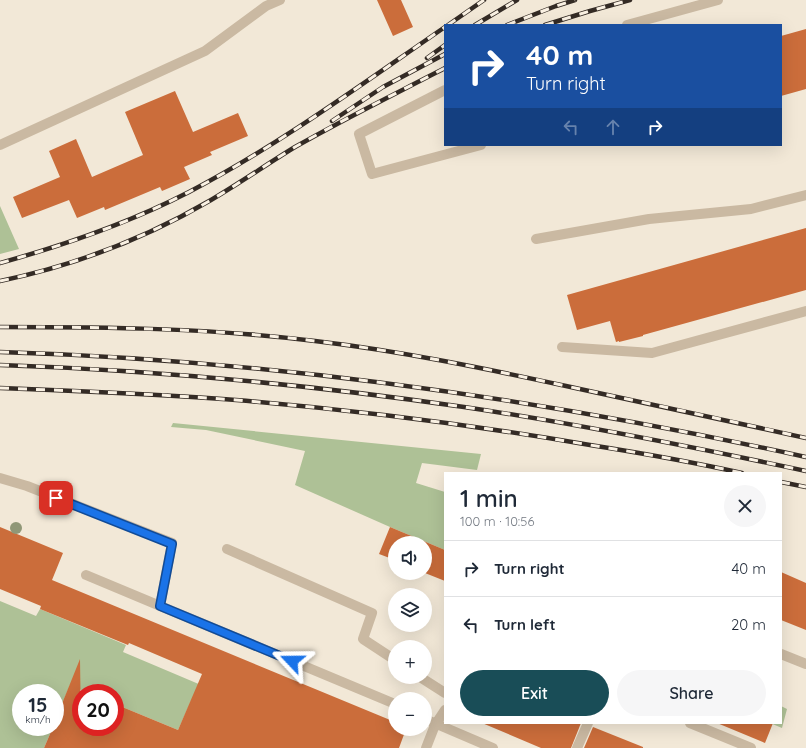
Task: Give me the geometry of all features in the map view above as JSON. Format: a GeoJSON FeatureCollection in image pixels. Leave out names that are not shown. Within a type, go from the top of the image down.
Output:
{"type":"FeatureCollection","features":[{"type":"Feature","properties":{"kind":"lane"},"geometry":{"type":"LineString","coordinates":[[0,145],[205,51],[266,6],[280,0]]}},
{"type":"Feature","properties":{"kind":"lane"},"geometry":{"type":"LineString","coordinates":[[631,24],[718,0]]}},
{"type":"Feature","properties":{"kind":"lane"},"geometry":{"type":"LineString","coordinates":[[444,91],[359,134],[372,174],[477,146]]}},
{"type":"Feature","properties":{"kind":"lane"},"geometry":{"type":"LineString","coordinates":[[536,239],[649,219],[750,209],[806,194]]}},
{"type":"Feature","properties":{"kind":"lane"},"geometry":{"type":"LineString","coordinates":[[562,347],[652,353],[806,311]]}},
{"type":"Feature","properties":{"kind":"lane"},"geometry":{"type":"LineString","coordinates":[[0,478],[27,486],[172,544],[160,606]]}},
{"type":"Feature","properties":{"kind":"lane"},"geometry":{"type":"LineString","coordinates":[[227,549],[372,613],[363,639],[388,655]]}},
{"type":"Feature","properties":{"kind":"lane"},"geometry":{"type":"LineString","coordinates":[[86,575],[388,701]]}},
{"type":"Feature","properties":{"kind":"lane"},"geometry":{"type":"LineString","coordinates":[[782,654],[806,664]]}},
{"type":"Feature","properties":{"kind":"lane"},"geometry":{"type":"LineString","coordinates":[[431,684],[444,692]]}},
{"type":"Feature","properties":{"kind":"lane"},"geometry":{"type":"LineString","coordinates":[[426,748],[435,725],[444,712]]}},
{"type":"Feature","properties":{"kind":"lane"},"geometry":{"type":"LineString","coordinates":[[432,723],[493,748]]}},
{"type":"Feature","properties":{"kind":"lane"},"geometry":{"type":"LineString","coordinates":[[577,748],[588,724]]}},
{"type":"Feature","properties":{"kind":"lane"},"geometry":{"type":"LineString","coordinates":[[692,724],[751,748]]}},
{"type":"Feature","properties":{"kind":"green space"},"geometry":{"type":"Polygon","coordinates":[[[0,206],[19,249],[0,254],[0,206]]]}},
{"type":"Feature","properties":{"kind":"green space"},"geometry":{"type":"Polygon","coordinates":[[[173,423],[481,454],[477,470],[422,463],[416,483],[444,492],[444,550],[432,545],[432,536],[412,536],[295,485],[305,451],[206,430],[171,427],[173,423]]]}},
{"type":"Feature","properties":{"kind":"green space"},"geometry":{"type":"Polygon","coordinates":[[[0,601],[36,616],[40,609],[126,645],[123,652],[303,728],[191,701],[178,730],[124,708],[124,684],[72,684],[72,686],[70,685],[64,699],[64,684],[12,684],[12,736],[49,736],[44,748],[0,748],[0,601]]]}},
{"type":"Feature","properties":{"kind":"green space"},"geometry":{"type":"Polygon","coordinates":[[[782,706],[787,709],[782,728],[772,724],[782,724],[782,706]]]}},
{"type":"Feature","properties":{"kind":"building"},"geometry":{"type":"Polygon","coordinates":[[[377,0],[401,0],[413,27],[393,36],[377,0]]]}},
{"type":"Feature","properties":{"kind":"building"},"geometry":{"type":"Polygon","coordinates":[[[806,29],[806,89],[782,96],[782,36],[806,29]]]}},
{"type":"Feature","properties":{"kind":"building"},"geometry":{"type":"Polygon","coordinates":[[[175,91],[193,132],[238,113],[248,136],[210,152],[212,155],[184,167],[190,179],[162,191],[160,187],[105,210],[104,207],[77,218],[69,200],[22,218],[13,197],[60,177],[49,151],[76,139],[92,177],[143,155],[125,112],[175,91]]]}},
{"type":"Feature","properties":{"kind":"building"},"geometry":{"type":"Polygon","coordinates":[[[806,228],[806,290],[619,342],[616,342],[610,321],[577,330],[567,295],[806,228]]]}},
{"type":"Feature","properties":{"kind":"building"},"geometry":{"type":"Polygon","coordinates":[[[0,527],[63,553],[52,580],[388,719],[388,736],[403,736],[399,748],[44,748],[49,736],[64,736],[64,699],[80,659],[80,684],[72,684],[72,736],[124,736],[124,708],[178,730],[202,674],[129,643],[128,645],[40,609],[41,606],[0,589],[0,527]]]}},
{"type":"Feature","properties":{"kind":"building"},"geometry":{"type":"Polygon","coordinates":[[[390,527],[412,536],[388,536],[388,557],[379,554],[390,527]]]}},
{"type":"Feature","properties":{"kind":"building"},"geometry":{"type":"Polygon","coordinates":[[[432,545],[444,550],[444,581],[432,576],[432,545]]]}},
{"type":"Feature","properties":{"kind":"building"},"geometry":{"type":"Polygon","coordinates":[[[782,572],[806,583],[806,630],[782,620],[782,572]]]}},
{"type":"Feature","properties":{"kind":"building"},"geometry":{"type":"Polygon","coordinates":[[[484,724],[581,724],[571,748],[541,748],[484,724]]]}},
{"type":"Feature","properties":{"kind":"building"},"geometry":{"type":"Polygon","coordinates":[[[719,724],[773,724],[765,743],[719,724]]]}},
{"type":"Feature","properties":{"kind":"building"},"geometry":{"type":"Polygon","coordinates":[[[593,727],[643,747],[643,748],[584,748],[593,727]]]}},
{"type":"Feature","properties":{"kind":"railway"},"geometry":{"type":"LineString","coordinates":[[449,24],[484,0]]}},
{"type":"Feature","properties":{"kind":"railway"},"geometry":{"type":"LineString","coordinates":[[477,24],[517,0]]}},
{"type":"Feature","properties":{"kind":"railway"},"geometry":{"type":"LineString","coordinates":[[510,24],[575,0]]}},
{"type":"Feature","properties":{"kind":"railway"},"geometry":{"type":"LineString","coordinates":[[548,24],[630,0]]}},
{"type":"Feature","properties":{"kind":"railway"},"geometry":{"type":"LineString","coordinates":[[0,263],[49,249],[120,223],[143,214],[189,192],[288,134],[444,28]]}},
{"type":"Feature","properties":{"kind":"railway"},"geometry":{"type":"LineString","coordinates":[[427,58],[444,46]]}},
{"type":"Feature","properties":{"kind":"railway"},"geometry":{"type":"LineString","coordinates":[[332,121],[383,87],[444,55]]}},
{"type":"Feature","properties":{"kind":"railway"},"geometry":{"type":"LineString","coordinates":[[0,281],[27,275],[82,259],[161,227],[211,200],[295,147],[444,69]]}},
{"type":"Feature","properties":{"kind":"railway"},"geometry":{"type":"LineString","coordinates":[[0,327],[79,327],[237,333],[347,345],[441,360],[806,438]]}},
{"type":"Feature","properties":{"kind":"railway"},"geometry":{"type":"LineString","coordinates":[[0,352],[102,356],[203,364],[304,373],[405,386],[506,400],[606,417],[806,457]]}},
{"type":"Feature","properties":{"kind":"railway"},"geometry":{"type":"LineString","coordinates":[[0,365],[58,367],[175,375],[291,385],[406,399],[593,428],[806,471]]}},
{"type":"Feature","properties":{"kind":"railway"},"geometry":{"type":"LineString","coordinates":[[0,388],[207,398],[369,413],[546,438],[666,458],[737,472]]}},
{"type":"Feature","properties":{"kind":"railway"},"geometry":{"type":"LineString","coordinates":[[782,482],[806,487]]}},
{"type":"Feature","properties":{"kind":"route"},"geometry":{"type":"LineString","coordinates":[[56,498],[172,544],[160,606],[292,661]]}}]}
